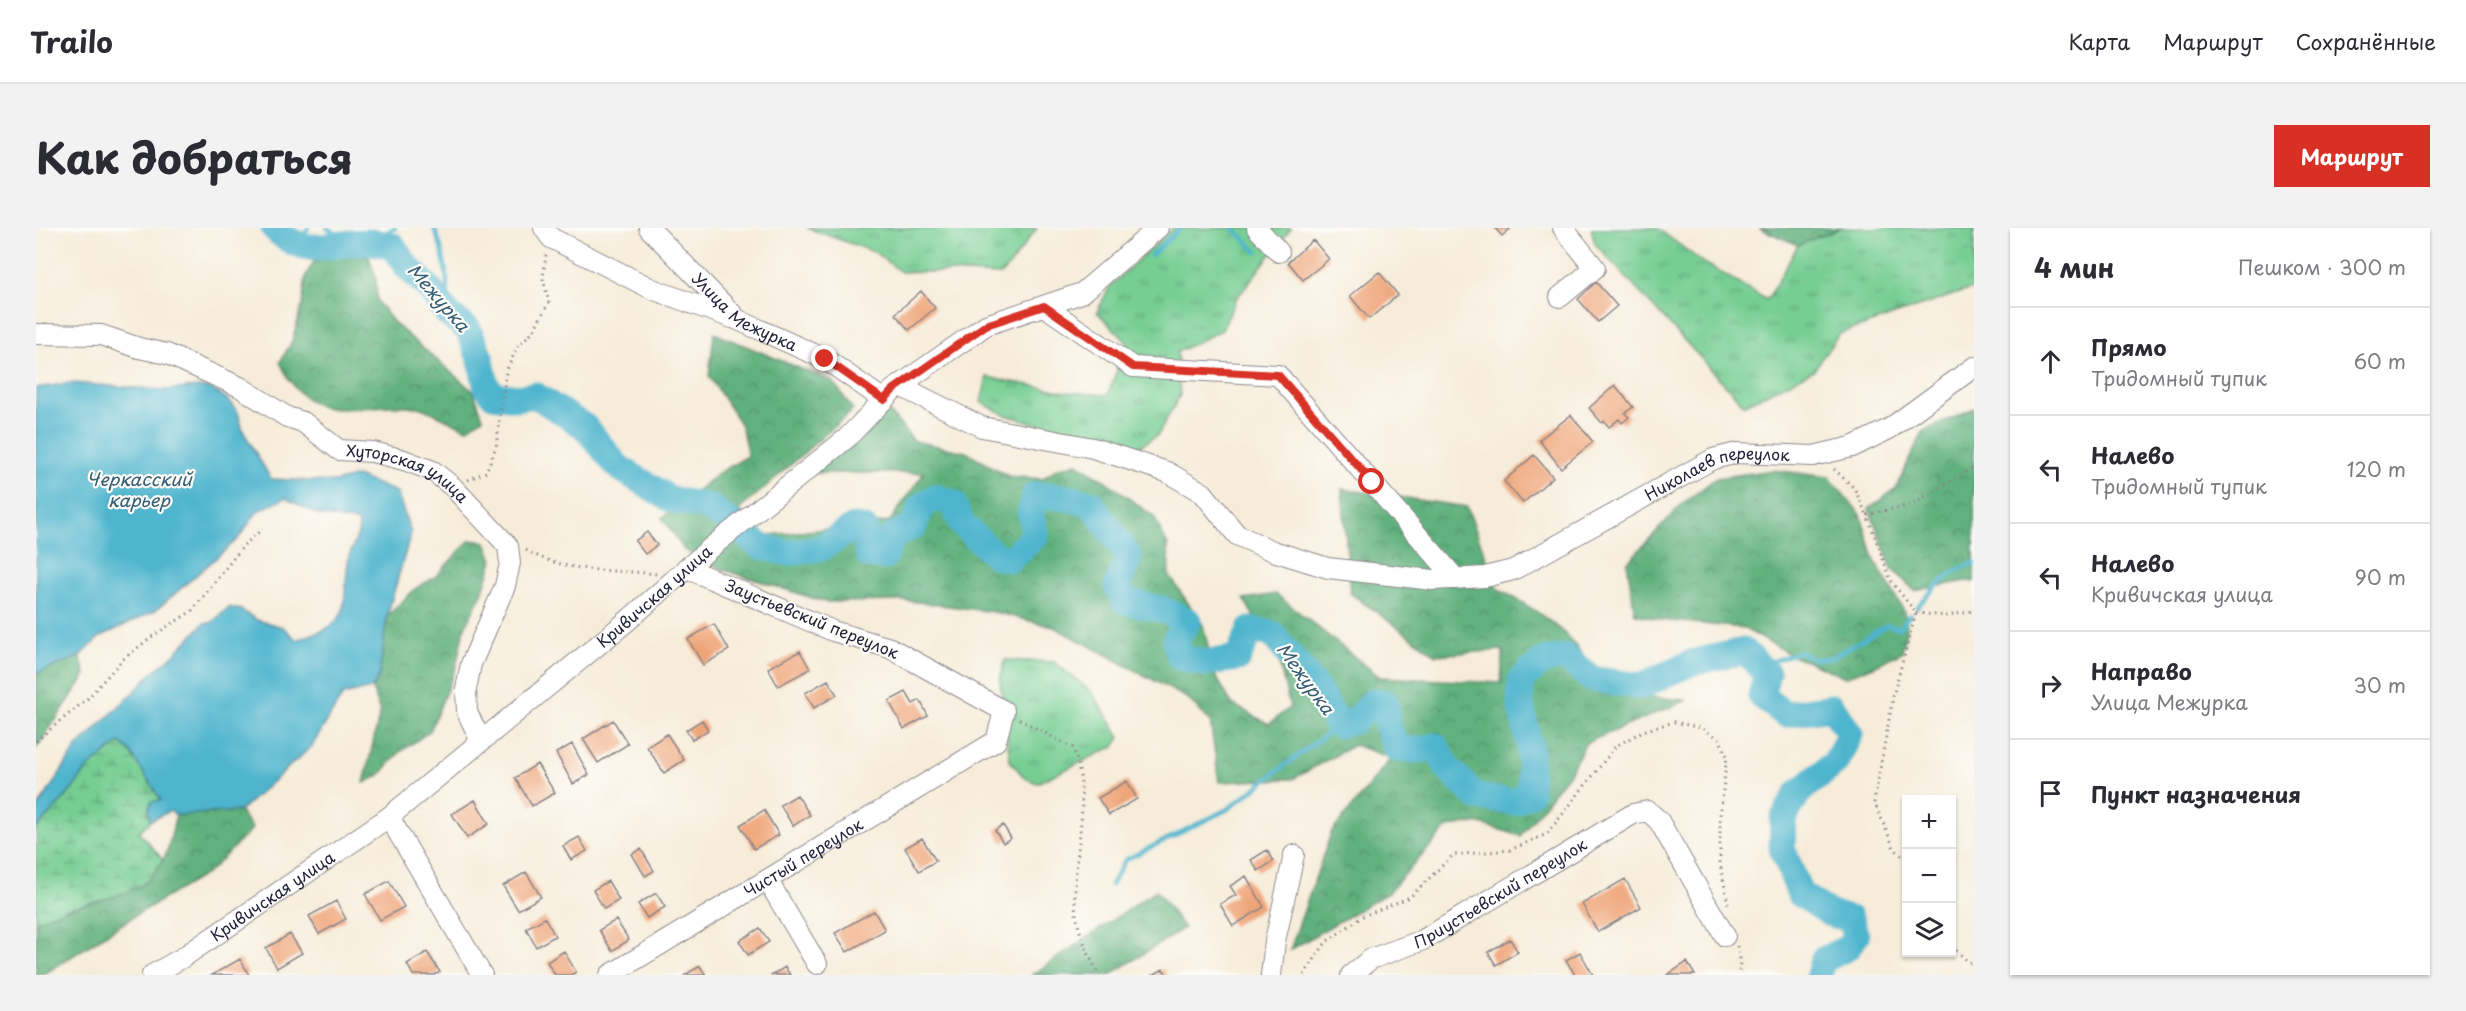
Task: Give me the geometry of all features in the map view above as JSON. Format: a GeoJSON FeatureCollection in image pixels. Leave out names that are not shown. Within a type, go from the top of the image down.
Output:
{"type":"FeatureCollection","features":[{"type":"Feature","properties":{"kind":"street","name":"Улица Межурка"},"geometry":{"type":"LineString","coordinates":[[649,228],[738,320],[825,359],[884,400]]}},
{"type":"Feature","properties":{"kind":"street","name":"Кривичская улица"},"geometry":{"type":"LineString","coordinates":[[152,975],[186,967],[389,817],[626,622],[709,549],[847,438],[900,386],[986,325],[1082,293],[1158,228]]}},
{"type":"Feature","properties":{"kind":"street"},"geometry":{"type":"LineString","coordinates":[[1257,228],[1280,252]]}},
{"type":"Feature","properties":{"kind":"street"},"geometry":{"type":"LineString","coordinates":[[1560,297],[1595,268],[1563,228]]}},
{"type":"Feature","properties":{"kind":"street"},"geometry":{"type":"LineString","coordinates":[[548,233],[652,289],[738,320]]}},
{"type":"Feature","properties":{"kind":"street"},"geometry":{"type":"LineString","coordinates":[[1044,306],[1133,367],[1278,375],[1456,579]]}},
{"type":"Feature","properties":{"kind":"street","name":"Хуторская улица"},"geometry":{"type":"LineString","coordinates":[[36,334],[100,335],[139,348],[167,354],[240,387],[287,417],[303,422],[339,450],[374,452],[404,460],[433,471],[453,488],[508,546],[510,563],[505,586],[471,664],[466,689],[467,712],[481,741]]}},
{"type":"Feature","properties":{"kind":"street","name":"Николаев переулок"},"geometry":{"type":"LineString","coordinates":[[900,386],[982,428],[1093,448],[1167,472],[1203,493],[1238,535],[1273,551],[1328,568],[1433,580],[1485,577],[1513,570],[1713,459],[1737,453],[1813,456],[1852,447],[1889,429],[1974,367]]}},
{"type":"Feature","properties":{"kind":"street","name":"Заустьевский переулок"},"geometry":{"type":"LineString","coordinates":[[682,572],[833,631],[890,648],[1004,711]]}},
{"type":"Feature","properties":{"kind":"street","name":"Чистый переулок"},"geometry":{"type":"LineString","coordinates":[[610,975],[996,741],[1004,711]]}},
{"type":"Feature","properties":{"kind":"street","name":"Приустьевский переулок"},"geometry":{"type":"LineString","coordinates":[[1351,975],[1371,959],[1423,940],[1633,814],[1648,811],[1659,821],[1725,936]]}},
{"type":"Feature","properties":{"kind":"street"},"geometry":{"type":"LineString","coordinates":[[389,817],[482,975]]}},
{"type":"Feature","properties":{"kind":"street"},"geometry":{"type":"LineString","coordinates":[[1271,975],[1275,941],[1294,855]]}},
{"type":"Feature","properties":{"kind":"street"},"geometry":{"type":"LineString","coordinates":[[768,881],[817,964]]}},
{"type":"Feature","properties":{"kind":"path"},"geometry":{"type":"LineString","coordinates":[[453,488],[486,472],[496,447],[506,372],[517,347],[534,330],[549,302],[543,279],[548,233]]}},
{"type":"Feature","properties":{"kind":"path"},"geometry":{"type":"LineString","coordinates":[[1813,456],[1836,470],[1854,488],[1867,515],[1891,581],[1916,613],[1947,616],[1974,611]]}},
{"type":"Feature","properties":{"kind":"path"},"geometry":{"type":"LineString","coordinates":[[1867,515],[1913,504],[1974,468]]}},
{"type":"Feature","properties":{"kind":"path"},"geometry":{"type":"LineString","coordinates":[[36,740],[87,699],[122,660],[154,635],[192,611],[244,545],[262,529]]}},
{"type":"Feature","properties":{"kind":"path"},"geometry":{"type":"LineString","coordinates":[[524,549],[541,559],[579,570],[682,572]]}},
{"type":"Feature","properties":{"kind":"path"},"geometry":{"type":"LineString","coordinates":[[1902,856],[1894,848],[1874,802],[1894,692],[1916,613]]}},
{"type":"Feature","properties":{"kind":"path"},"geometry":{"type":"LineString","coordinates":[[1004,711],[1073,748],[1080,768],[1083,813],[1075,902],[1082,941],[1099,975]]}},
{"type":"Feature","properties":{"kind":"path"},"geometry":{"type":"LineString","coordinates":[[1304,975],[1326,942],[1363,916],[1410,897],[1453,855],[1510,850],[1547,834],[1616,746],[1643,731],[1674,722],[1701,728],[1719,738],[1727,756],[1720,816],[1720,864],[1724,883]]}},
{"type":"Feature","properties":{"kind":"path"},"geometry":{"type":"LineString","coordinates":[[1956,950],[1968,962],[1974,963]]}},
{"type":"Feature","properties":{"kind":"green space"},"geometry":{"type":"Polygon","coordinates":[[[807,228],[1037,228],[1000,275],[901,272],[874,252],[807,228]]]}},
{"type":"Feature","properties":{"kind":"green space"},"geometry":{"type":"Polygon","coordinates":[[[1173,228],[1291,228],[1236,299],[1222,330],[1177,352],[1180,395],[1158,435],[1134,450],[1005,415],[981,402],[987,377],[1066,392],[1108,395],[1127,342],[1097,312],[1110,286],[1173,228]]]}},
{"type":"Feature","properties":{"kind":"green space"},"geometry":{"type":"Polygon","coordinates":[[[1591,228],[1657,228],[1701,261],[1767,300],[1798,245],[1841,228],[1974,228],[1974,288],[1839,334],[1814,370],[1744,405],[1595,244],[1591,228]]]}},
{"type":"Feature","properties":{"kind":"green space"},"geometry":{"type":"Polygon","coordinates":[[[1759,228],[1841,228],[1798,245],[1759,228]]]}},
{"type":"Feature","properties":{"kind":"green space"},"geometry":{"type":"Polygon","coordinates":[[[321,250],[369,257],[376,278],[377,301],[394,323],[474,392],[483,418],[467,429],[416,407],[338,409],[322,406],[307,399],[293,385],[280,362],[292,341],[302,305],[306,275],[321,250]]]}},
{"type":"Feature","properties":{"kind":"green space"},"geometry":{"type":"Polygon","coordinates":[[[714,333],[834,382],[853,410],[739,510],[761,536],[889,522],[924,473],[815,473],[885,407],[914,441],[966,452],[1008,476],[1042,479],[1056,469],[1077,463],[1106,481],[1154,517],[1168,546],[1169,575],[1203,625],[1215,675],[1232,704],[1269,724],[1290,707],[1279,662],[1244,599],[1276,594],[1380,677],[1501,683],[1503,650],[1436,655],[1350,593],[1342,489],[1467,507],[1498,589],[1534,610],[1568,637],[1584,658],[1599,693],[1687,700],[1586,743],[1569,773],[1520,836],[1477,823],[1448,827],[1388,893],[1290,950],[1331,833],[1391,758],[1354,745],[1293,779],[1219,782],[1210,721],[1187,698],[1054,627],[994,612],[910,601],[825,602],[724,570],[684,550],[662,518],[720,472],[748,456],[741,425],[709,376],[714,333]]]}},
{"type":"Feature","properties":{"kind":"green space"},"geometry":{"type":"Polygon","coordinates":[[[1974,408],[1974,582],[1966,581],[1915,591],[1892,569],[1869,509],[1896,488],[1922,432],[1974,408]]]}},
{"type":"Feature","properties":{"kind":"green space"},"geometry":{"type":"Polygon","coordinates":[[[1773,470],[1829,477],[1861,515],[1875,561],[1904,611],[1907,625],[1902,652],[1845,677],[1792,655],[1743,628],[1662,620],[1635,614],[1627,563],[1681,505],[1716,478],[1773,470]]]}},
{"type":"Feature","properties":{"kind":"green space"},"geometry":{"type":"Polygon","coordinates":[[[470,540],[486,542],[493,560],[482,594],[464,629],[456,667],[430,731],[399,753],[379,776],[364,783],[380,712],[372,688],[379,677],[387,616],[416,588],[435,577],[470,540]]]}},
{"type":"Feature","properties":{"kind":"green space"},"geometry":{"type":"Polygon","coordinates":[[[80,656],[86,675],[36,749],[36,674],[80,656]]]}},
{"type":"Feature","properties":{"kind":"green space"},"geometry":{"type":"Polygon","coordinates":[[[1005,660],[1054,662],[1092,692],[1120,737],[1115,746],[1037,783],[1025,778],[1010,761],[1000,680],[1005,660]]]}},
{"type":"Feature","properties":{"kind":"green space"},"geometry":{"type":"Polygon","coordinates":[[[120,742],[130,752],[161,800],[148,812],[150,821],[139,832],[163,860],[142,885],[116,896],[62,911],[36,922],[36,829],[70,792],[88,768],[120,742]]]}},
{"type":"Feature","properties":{"kind":"green space"},"geometry":{"type":"Polygon","coordinates":[[[240,811],[252,829],[208,873],[136,915],[43,975],[36,975],[36,922],[69,909],[123,893],[139,885],[163,860],[176,815],[240,811]]]}},
{"type":"Feature","properties":{"kind":"green space"},"geometry":{"type":"Polygon","coordinates":[[[1156,890],[1184,928],[1110,975],[1032,975],[1156,890]]]}},
{"type":"Feature","properties":{"kind":"water","name":"Черкасский карьер"},"geometry":{"type":"Polygon","coordinates":[[[71,383],[165,390],[210,388],[226,398],[238,412],[243,431],[271,479],[335,482],[357,476],[397,492],[411,533],[387,616],[379,677],[372,688],[343,695],[312,746],[240,811],[176,815],[170,811],[150,821],[148,812],[151,802],[161,800],[130,752],[120,742],[88,768],[70,792],[36,829],[36,810],[77,747],[204,623],[211,623],[229,607],[241,610],[257,620],[283,627],[297,640],[326,629],[335,622],[344,605],[348,564],[357,536],[358,522],[319,515],[285,498],[258,511],[238,539],[156,610],[100,637],[80,656],[36,674],[36,388],[71,383]]]}},
{"type":"Feature","properties":{"kind":"building"},"geometry":{"type":"Polygon","coordinates":[[[1495,228],[1511,228],[1502,236],[1495,228]]]}},
{"type":"Feature","properties":{"kind":"building"},"geometry":{"type":"Polygon","coordinates":[[[1313,240],[1329,259],[1303,280],[1288,262],[1313,240]]]}},
{"type":"Feature","properties":{"kind":"building"},"geometry":{"type":"Polygon","coordinates":[[[1379,272],[1398,295],[1369,319],[1350,296],[1379,272]]]}},
{"type":"Feature","properties":{"kind":"building"},"geometry":{"type":"Polygon","coordinates":[[[1596,282],[1617,306],[1598,322],[1578,299],[1596,282]]]}},
{"type":"Feature","properties":{"kind":"building"},"geometry":{"type":"Polygon","coordinates":[[[921,291],[935,308],[909,330],[895,314],[921,291]]]}},
{"type":"Feature","properties":{"kind":"building"},"geometry":{"type":"Polygon","coordinates":[[[1615,385],[1633,407],[1625,413],[1629,417],[1622,423],[1619,419],[1609,427],[1604,421],[1602,423],[1589,408],[1615,385]]]}},
{"type":"Feature","properties":{"kind":"building"},"geometry":{"type":"Polygon","coordinates":[[[1571,415],[1593,442],[1561,468],[1539,440],[1571,415]]]}},
{"type":"Feature","properties":{"kind":"building"},"geometry":{"type":"Polygon","coordinates":[[[1534,455],[1553,477],[1523,503],[1504,481],[1534,455]]]}},
{"type":"Feature","properties":{"kind":"building"},"geometry":{"type":"Polygon","coordinates":[[[647,532],[657,545],[645,554],[635,541],[647,532]]]}},
{"type":"Feature","properties":{"kind":"building"},"geometry":{"type":"Polygon","coordinates":[[[714,624],[729,650],[703,665],[688,639],[714,624]]]}},
{"type":"Feature","properties":{"kind":"building"},"geometry":{"type":"Polygon","coordinates":[[[800,651],[810,669],[778,686],[768,668],[800,651]]]}},
{"type":"Feature","properties":{"kind":"building"},"geometry":{"type":"Polygon","coordinates":[[[828,680],[837,695],[814,708],[805,693],[828,680]]]}},
{"type":"Feature","properties":{"kind":"building"},"geometry":{"type":"Polygon","coordinates":[[[906,692],[913,704],[920,700],[928,716],[904,729],[889,701],[906,692]]]}},
{"type":"Feature","properties":{"kind":"building"},"geometry":{"type":"Polygon","coordinates":[[[613,720],[628,744],[598,763],[583,739],[613,720]]]}},
{"type":"Feature","properties":{"kind":"building"},"geometry":{"type":"Polygon","coordinates":[[[702,720],[708,730],[692,740],[686,730],[702,720]]]}},
{"type":"Feature","properties":{"kind":"building"},"geometry":{"type":"Polygon","coordinates":[[[667,734],[684,760],[664,773],[647,747],[667,734]]]}},
{"type":"Feature","properties":{"kind":"building"},"geometry":{"type":"Polygon","coordinates":[[[572,744],[589,775],[573,784],[556,753],[572,744]]]}},
{"type":"Feature","properties":{"kind":"building"},"geometry":{"type":"Polygon","coordinates":[[[537,764],[555,793],[532,806],[515,778],[537,764]]]}},
{"type":"Feature","properties":{"kind":"building"},"geometry":{"type":"Polygon","coordinates":[[[1127,781],[1137,799],[1109,815],[1098,798],[1127,781]]]}},
{"type":"Feature","properties":{"kind":"building"},"geometry":{"type":"Polygon","coordinates":[[[797,795],[810,815],[793,826],[780,805],[797,795]]]}},
{"type":"Feature","properties":{"kind":"building"},"geometry":{"type":"Polygon","coordinates":[[[475,800],[489,824],[467,838],[452,814],[475,800]]]}},
{"type":"Feature","properties":{"kind":"building"},"geometry":{"type":"Polygon","coordinates":[[[764,810],[779,835],[754,849],[740,825],[764,810]]]}},
{"type":"Feature","properties":{"kind":"building"},"geometry":{"type":"Polygon","coordinates":[[[1003,825],[1011,838],[1003,843],[995,830],[1003,825]]]}},
{"type":"Feature","properties":{"kind":"building"},"geometry":{"type":"Polygon","coordinates":[[[579,837],[587,851],[571,860],[563,846],[579,837]]]}},
{"type":"Feature","properties":{"kind":"building"},"geometry":{"type":"Polygon","coordinates":[[[922,838],[936,861],[919,871],[905,848],[922,838]]]}},
{"type":"Feature","properties":{"kind":"building"},"geometry":{"type":"Polygon","coordinates":[[[641,849],[654,871],[645,876],[632,854],[641,849]]]}},
{"type":"Feature","properties":{"kind":"building"},"geometry":{"type":"Polygon","coordinates":[[[1267,850],[1274,861],[1258,871],[1251,860],[1267,850]]]}},
{"type":"Feature","properties":{"kind":"building"},"geometry":{"type":"Polygon","coordinates":[[[526,872],[541,897],[518,910],[503,886],[526,872]]]}},
{"type":"Feature","properties":{"kind":"building"},"geometry":{"type":"Polygon","coordinates":[[[1246,876],[1264,907],[1233,926],[1220,904],[1236,895],[1230,886],[1246,876]]]}},
{"type":"Feature","properties":{"kind":"building"},"geometry":{"type":"Polygon","coordinates":[[[1625,879],[1641,907],[1598,932],[1582,904],[1625,879]]]}},
{"type":"Feature","properties":{"kind":"building"},"geometry":{"type":"Polygon","coordinates":[[[389,881],[404,907],[380,920],[365,894],[389,881]]]}},
{"type":"Feature","properties":{"kind":"building"},"geometry":{"type":"Polygon","coordinates":[[[608,881],[619,900],[604,909],[593,890],[608,881]]]}},
{"type":"Feature","properties":{"kind":"building"},"geometry":{"type":"Polygon","coordinates":[[[656,893],[665,907],[647,918],[638,904],[656,893]]]}},
{"type":"Feature","properties":{"kind":"building"},"geometry":{"type":"Polygon","coordinates":[[[336,901],[346,919],[319,934],[309,916],[336,901]]]}},
{"type":"Feature","properties":{"kind":"building"},"geometry":{"type":"Polygon","coordinates":[[[874,911],[885,930],[847,952],[835,933],[874,911]]]}},
{"type":"Feature","properties":{"kind":"building"},"geometry":{"type":"Polygon","coordinates":[[[545,918],[555,936],[536,947],[526,928],[545,918]]]}},
{"type":"Feature","properties":{"kind":"building"},"geometry":{"type":"Polygon","coordinates":[[[616,920],[629,940],[612,951],[599,930],[616,920]]]}},
{"type":"Feature","properties":{"kind":"building"},"geometry":{"type":"Polygon","coordinates":[[[760,928],[769,942],[748,955],[739,941],[760,928]]]}},
{"type":"Feature","properties":{"kind":"building"},"geometry":{"type":"Polygon","coordinates":[[[290,934],[302,953],[277,968],[266,948],[290,934]]]}},
{"type":"Feature","properties":{"kind":"building"},"geometry":{"type":"Polygon","coordinates":[[[1510,939],[1518,952],[1496,965],[1488,952],[1510,939]]]}},
{"type":"Feature","properties":{"kind":"building"},"geometry":{"type":"Polygon","coordinates":[[[564,951],[576,972],[571,975],[555,975],[547,962],[564,951]]]}},
{"type":"Feature","properties":{"kind":"building"},"geometry":{"type":"Polygon","coordinates":[[[427,952],[440,972],[434,975],[413,975],[407,964],[427,952]]]}},
{"type":"Feature","properties":{"kind":"building"},"geometry":{"type":"Polygon","coordinates":[[[1580,952],[1593,975],[1575,975],[1566,960],[1580,952]]]}},
{"type":"Feature","properties":{"kind":"building"},"geometry":{"type":"Polygon","coordinates":[[[240,959],[249,975],[212,975],[240,959]]]}},
{"type":"Feature","properties":{"kind":"building"},"geometry":{"type":"Polygon","coordinates":[[[1687,962],[1695,975],[1667,975],[1687,962]]]}},
{"type":"Feature","properties":{"kind":"building"},"geometry":{"type":"Polygon","coordinates":[[[700,966],[706,975],[685,975],[700,966]]]}},
{"type":"Feature","properties":{"kind":"building"},"geometry":{"type":"Polygon","coordinates":[[[785,967],[790,975],[772,975],[785,967]]]}},
{"type":"Feature","properties":{"kind":"building"},"geometry":{"type":"Polygon","coordinates":[[[1163,969],[1167,975],[1153,975],[1163,969]]]}},
{"type":"Feature","properties":{"kind":"waterway","name":"Межурка"},"geometry":{"type":"LineString","coordinates":[[274,228],[286,238],[308,247],[355,242],[393,246],[407,267],[426,285],[449,315],[468,329],[481,360],[486,385],[493,395],[517,398],[535,395],[585,427],[618,467],[670,499],[711,508],[760,546],[789,553],[821,548],[854,527],[865,529],[869,555],[884,557],[893,536],[914,526],[922,506],[935,497],[953,503],[962,524],[996,556],[1010,559],[1036,535],[1030,512],[1035,495],[1062,497],[1091,503],[1129,557],[1117,586],[1125,601],[1164,610],[1188,621],[1175,641],[1180,657],[1205,663],[1238,658],[1250,630],[1272,634],[1315,686],[1338,725],[1354,721],[1374,701],[1386,703],[1387,724],[1396,748],[1419,750],[1436,746],[1449,770],[1477,797],[1513,802],[1530,793],[1530,747],[1520,702],[1521,680],[1543,661],[1565,657],[1592,679],[1641,686],[1691,663],[1744,651],[1767,673],[1761,696],[1785,714],[1832,707],[1850,734],[1835,763],[1798,793],[1783,819],[1782,848],[1800,894],[1831,914],[1850,919],[1856,936],[1847,948],[1823,960],[1819,975]]}},
{"type":"Feature","properties":{"kind":"waterway"},"geometry":{"type":"LineString","coordinates":[[299,244],[308,228]]}},
{"type":"Feature","properties":{"kind":"waterway"},"geometry":{"type":"LineString","coordinates":[[327,228],[353,244]]}},
{"type":"Feature","properties":{"kind":"waterway"},"geometry":{"type":"LineString","coordinates":[[368,242],[395,228]]}},
{"type":"Feature","properties":{"kind":"waterway"},"geometry":{"type":"LineString","coordinates":[[434,228],[446,271],[449,315]]}},
{"type":"Feature","properties":{"kind":"waterway"},"geometry":{"type":"LineString","coordinates":[[1151,255],[1181,228]]}},
{"type":"Feature","properties":{"kind":"waterway"},"geometry":{"type":"LineString","coordinates":[[1233,228],[1257,252]]}},
{"type":"Feature","properties":{"kind":"waterway"},"geometry":{"type":"LineString","coordinates":[[1917,607],[1949,575],[1974,563]]}},
{"type":"Feature","properties":{"kind":"waterway"},"geometry":{"type":"LineString","coordinates":[[1760,666],[1800,651],[1812,659],[1831,658],[1887,625],[1899,628],[1910,615]]}},
{"type":"Feature","properties":{"kind":"waterway"},"geometry":{"type":"LineString","coordinates":[[1111,885],[1125,860],[1228,809],[1338,725]]}},
{"type":"Feature","properties":{"kind":"route"},"geometry":{"type":"LineString","coordinates":[[825,359],[884,400],[893,390],[986,325],[1044,306],[1133,367],[1278,375],[1372,482]]}}]}
